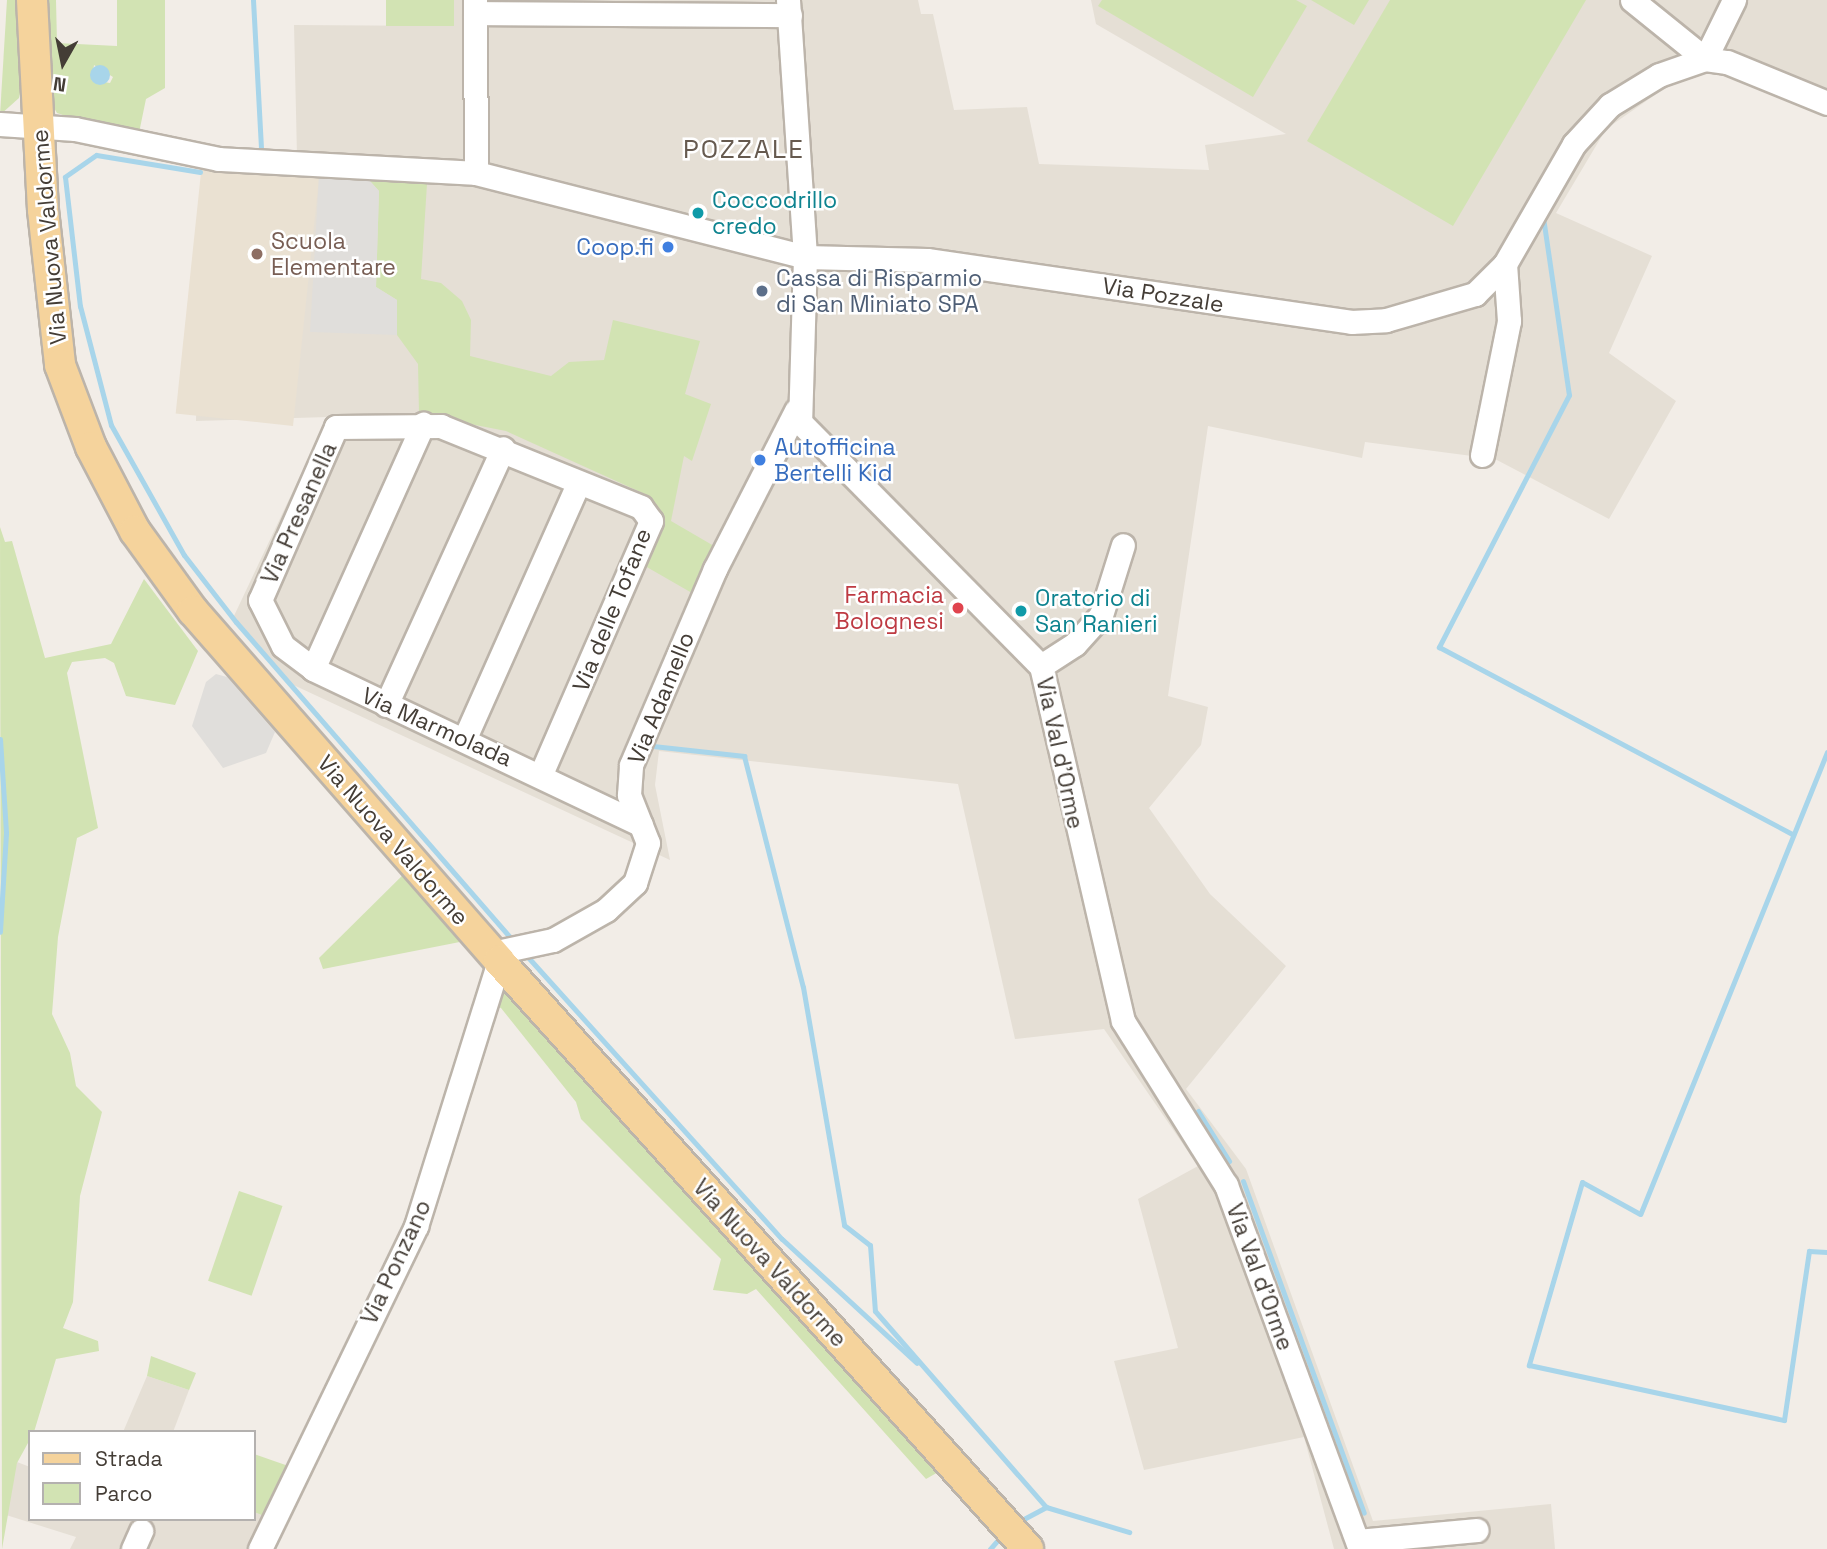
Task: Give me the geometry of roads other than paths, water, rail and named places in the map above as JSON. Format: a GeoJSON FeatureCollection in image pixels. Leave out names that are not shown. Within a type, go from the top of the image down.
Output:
{"type":"FeatureCollection","features":[{"type":"Feature","properties":{"kind":"main road","name":"Via Nuova Valdorme"},"geometry":{"type":"LineString","coordinates":[[32,0],[60,365],[90,447],[135,531],[192,611],[496,957],[1028,1549]]}},
{"type":"Feature","properties":{"kind":"street"},"geometry":{"type":"LineString","coordinates":[[1632,0],[1705,59]]}},
{"type":"Feature","properties":{"kind":"street"},"geometry":{"type":"LineString","coordinates":[[1705,59],[1734,0]]}},
{"type":"Feature","properties":{"kind":"street"},"geometry":{"type":"LineString","coordinates":[[476,173],[475,7],[789,7],[805,257],[796,411]]}},
{"type":"Feature","properties":{"kind":"street"},"geometry":{"type":"LineString","coordinates":[[1482,455],[1509,321],[1505,264],[1574,144],[1610,105],[1659,75],[1705,59],[1742,64],[1827,103]]}},
{"type":"Feature","properties":{"kind":"street","name":"Via Pozzale"},"geometry":{"type":"LineString","coordinates":[[0,124],[40,124],[219,159],[476,173],[805,257],[927,260],[1351,322],[1387,320],[1462,300],[1505,264]]}},
{"type":"Feature","properties":{"kind":"street","name":"Via Val d'Orme"},"geometry":{"type":"LineString","coordinates":[[796,411],[812,440],[1041,666],[1123,1021],[1226,1185],[1359,1545]]}},
{"type":"Feature","properties":{"kind":"street","name":"Via Adamello"},"geometry":{"type":"LineString","coordinates":[[645,834],[629,795],[631,765],[715,569],[796,411]]}},
{"type":"Feature","properties":{"kind":"street"},"geometry":{"type":"LineString","coordinates":[[313,669],[423,424]]}},
{"type":"Feature","properties":{"kind":"street","name":"Via Presanella"},"geometry":{"type":"LineString","coordinates":[[260,600],[336,427],[423,424],[503,448]]}},
{"type":"Feature","properties":{"kind":"street"},"geometry":{"type":"LineString","coordinates":[[386,705],[503,448]]}},
{"type":"Feature","properties":{"kind":"street","name":"Via delle Tofane"},"geometry":{"type":"LineString","coordinates":[[503,448],[578,484],[641,507],[651,521],[541,774]]}},
{"type":"Feature","properties":{"kind":"street"},"geometry":{"type":"LineString","coordinates":[[464,740],[578,484]]}},
{"type":"Feature","properties":{"kind":"street"},"geometry":{"type":"LineString","coordinates":[[1041,666],[1075,644],[1101,615],[1123,545]]}},
{"type":"Feature","properties":{"kind":"street","name":"Via Marmolada"},"geometry":{"type":"LineString","coordinates":[[260,600],[283,646],[313,669],[386,705],[541,774],[645,834]]}},
{"type":"Feature","properties":{"kind":"street"},"geometry":{"type":"LineString","coordinates":[[496,957],[553,940],[606,910],[635,883],[645,834]]}},
{"type":"Feature","properties":{"kind":"street","name":"Via Ponzano"},"geometry":{"type":"LineString","coordinates":[[260,1549],[416,1226],[496,957]]}},
{"type":"Feature","properties":{"kind":"street"},"geometry":{"type":"LineString","coordinates":[[1359,1545],[1476,1530]]}},
{"type":"Feature","properties":{"kind":"water"},"geometry":{"type":"Polygon","coordinates":[[[100,65],[107,68],[110,75],[107,82],[100,85],[93,82],[90,75],[93,68],[100,65]]]}},
{"type":"Feature","properties":{"kind":"waterway"},"geometry":{"type":"LineString","coordinates":[[253,0],[261,148]]}},
{"type":"Feature","properties":{"kind":"waterway"},"geometry":{"type":"LineString","coordinates":[[200,172],[96,155],[65,177],[80,306],[111,425],[184,555],[236,622],[512,939]]}},
{"type":"Feature","properties":{"kind":"waterway"},"geometry":{"type":"LineString","coordinates":[[1543,217],[1569,395],[1439,647],[1792,834]]}},
{"type":"Feature","properties":{"kind":"waterway"},"geometry":{"type":"LineString","coordinates":[[0,739],[6,833],[0,932]]}},
{"type":"Feature","properties":{"kind":"waterway"},"geometry":{"type":"LineString","coordinates":[[653,746],[744,756],[803,987],[844,1225],[870,1245],[875,1311],[1046,1507],[1129,1532]]}},
{"type":"Feature","properties":{"kind":"waterway"},"geometry":{"type":"LineString","coordinates":[[1827,752],[1640,1214],[1582,1182],[1529,1365],[1784,1420],[1809,1251],[1827,1252]]}},
{"type":"Feature","properties":{"kind":"waterway"},"geometry":{"type":"LineString","coordinates":[[526,955],[782,1239],[917,1363]]}},
{"type":"Feature","properties":{"kind":"waterway"},"geometry":{"type":"LineString","coordinates":[[1198,1111],[1229,1161]]}},
{"type":"Feature","properties":{"kind":"waterway"},"geometry":{"type":"LineString","coordinates":[[1243,1181],[1364,1513]]}},
{"type":"Feature","properties":{"kind":"waterway"},"geometry":{"type":"LineString","coordinates":[[1018,1522],[1046,1507]]}},
{"type":"Feature","properties":{"kind":"waterway"},"geometry":{"type":"LineString","coordinates":[[990,1549],[1002,1535]]}},
{"type":"Feature","properties":{"kind":"place","name":"Coccodrillo credo"},"geometry":{"type":"Point","coordinates":[698,213]}},
{"type":"Feature","properties":{"kind":"place","name":"Coop.fi"},"geometry":{"type":"Point","coordinates":[668,247]}},
{"type":"Feature","properties":{"kind":"place","name":"Scuola Elementare"},"geometry":{"type":"Point","coordinates":[257,254]}},
{"type":"Feature","properties":{"kind":"place","name":"Cassa di Risparmio di San Miniato SPA"},"geometry":{"type":"Point","coordinates":[762,291]}},
{"type":"Feature","properties":{"kind":"place","name":"Autofficina Bertelli Kid"},"geometry":{"type":"Point","coordinates":[760,460]}},
{"type":"Feature","properties":{"kind":"place","name":"Farmacia Bolognesi"},"geometry":{"type":"Point","coordinates":[958,608]}},
{"type":"Feature","properties":{"kind":"place","name":"Oratorio di San Ranieri"},"geometry":{"type":"Point","coordinates":[1021,611]}},
{"type":"Feature","properties":{"kind":"district","name":"POZZALE"},"geometry":{"type":"Point","coordinates":[744,150]}}]}
